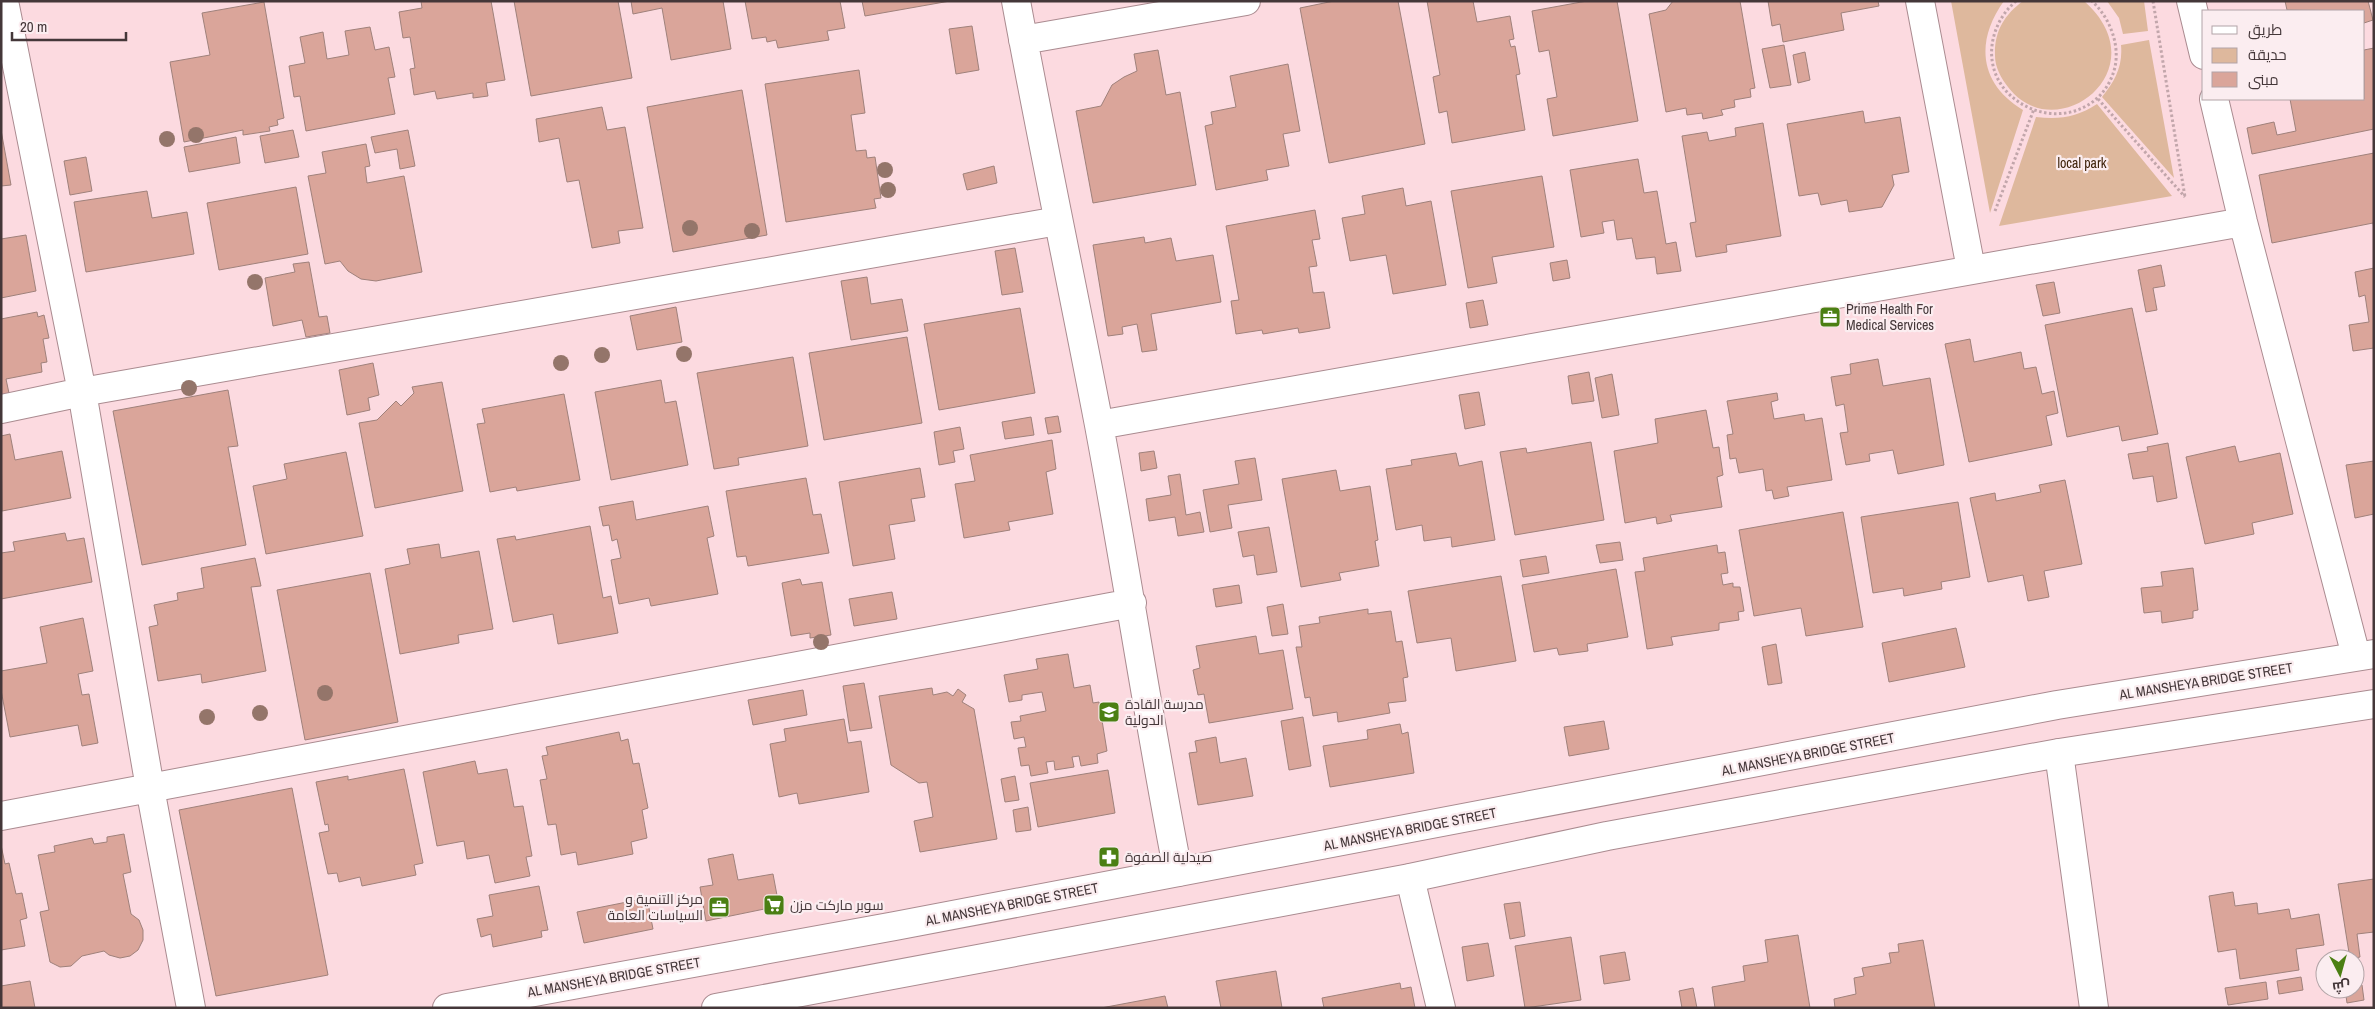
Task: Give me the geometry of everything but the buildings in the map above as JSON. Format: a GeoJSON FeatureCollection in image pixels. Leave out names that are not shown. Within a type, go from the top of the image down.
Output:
{"type":"FeatureCollection","features":[{"type":"Feature","properties":{"kind":"street"},"geometry":{"type":"LineString","coordinates":[[4,1],[82,392],[150,788],[191,1008]]}},
{"type":"Feature","properties":{"kind":"street"},"geometry":{"type":"LineString","coordinates":[[1016,1],[1099,425],[1132,603],[1150,727],[1178,872]]}},
{"type":"Feature","properties":{"kind":"street"},"geometry":{"type":"LineString","coordinates":[[1023,40],[1246,1]]}},
{"type":"Feature","properties":{"kind":"street"},"geometry":{"type":"LineString","coordinates":[[1920,1],[1970,269]]}},
{"type":"Feature","properties":{"kind":"street"},"geometry":{"type":"LineString","coordinates":[[2191,1],[2202,47]]}},
{"type":"Feature","properties":{"kind":"street"},"geometry":{"type":"LineString","coordinates":[[2214,100],[2243,222],[2365,655]]}},
{"type":"Feature","properties":{"kind":"street"},"geometry":{"type":"LineString","coordinates":[[1,409],[82,392],[1058,221]]}},
{"type":"Feature","properties":{"kind":"street"},"geometry":{"type":"LineString","coordinates":[[1099,425],[2243,222]]}},
{"type":"Feature","properties":{"kind":"street"},"geometry":{"type":"LineString","coordinates":[[1,816],[1132,603]]}},
{"type":"Feature","properties":{"kind":"street","name":"AL MANSHEYA BRIDGE STREET"},"geometry":{"type":"LineString","coordinates":[[447,1008],[2057,706],[2365,655]]}},
{"type":"Feature","properties":{"kind":"street"},"geometry":{"type":"LineString","coordinates":[[716,1008],[1410,878],[1607,836],[2059,753],[2374,704]]}},
{"type":"Feature","properties":{"kind":"street"},"geometry":{"type":"LineString","coordinates":[[2059,753],[2094,1008]]}},
{"type":"Feature","properties":{"kind":"street"},"geometry":{"type":"LineString","coordinates":[[1410,878],[1440,1008]]}},
{"type":"Feature","properties":{"kind":"path"},"geometry":{"type":"LineString","coordinates":[[2016,1],[2004,11],[1996,28],[1991,44],[1993,63],[1999,80],[2009,94],[2034,109],[2050,113],[2076,111],[2098,100],[2107,88],[2116,61],[2113,35],[2109,23],[2092,1]]}},
{"type":"Feature","properties":{"kind":"path"},"geometry":{"type":"LineString","coordinates":[[2098,100],[2186,197],[2153,1]]}},
{"type":"Feature","properties":{"kind":"path"},"geometry":{"type":"LineString","coordinates":[[1994,215],[2034,109]]}},
{"type":"Feature","properties":{"kind":"green space"},"geometry":{"type":"Polygon","coordinates":[[[1951,1],[2004,1],[1989,31],[1986,61],[1990,75],[1997,88],[2023,110],[1990,213],[1951,1]]]}},
{"type":"Feature","properties":{"kind":"green space"},"geometry":{"type":"Polygon","coordinates":[[[2023,1],[2084,1],[2105,27],[2111,52],[2106,75],[2093,93],[2073,105],[2051,110],[2028,104],[2008,87],[1996,64],[1996,39],[2010,12],[2023,1]]]}},
{"type":"Feature","properties":{"kind":"green space"},"geometry":{"type":"Polygon","coordinates":[[[2107,1],[2144,1],[2148,31],[2123,34],[2119,18],[2107,1]]]}},
{"type":"Feature","properties":{"kind":"green space"},"geometry":{"type":"Polygon","coordinates":[[[2149,40],[2174,178],[2102,97],[2117,73],[2121,60],[2121,45],[2149,40]]]}},
{"type":"Feature","properties":{"kind":"green space","name":"local park"},"geometry":{"type":"Polygon","coordinates":[[[2097,104],[2172,196],[1999,226],[2036,117],[2053,118],[2075,115],[2097,104]]]}},
{"type":"Feature","properties":{"kind":"place","name":"Prime Health For Medical Services"},"geometry":{"type":"Point","coordinates":[1830,317]}},
{"type":"Feature","properties":{"kind":"place","name":"مدرسة القادة الدولية"},"geometry":{"type":"Point","coordinates":[1109,712]}},
{"type":"Feature","properties":{"kind":"place","name":"صيدلية الصفوة"},"geometry":{"type":"Point","coordinates":[1109,857]}},
{"type":"Feature","properties":{"kind":"place","name":"سوبر ماركت مزن"},"geometry":{"type":"Point","coordinates":[774,905]}},
{"type":"Feature","properties":{"kind":"place","name":"مركز التنمية و السياسات العامة"},"geometry":{"type":"Point","coordinates":[719,907]}}]}
